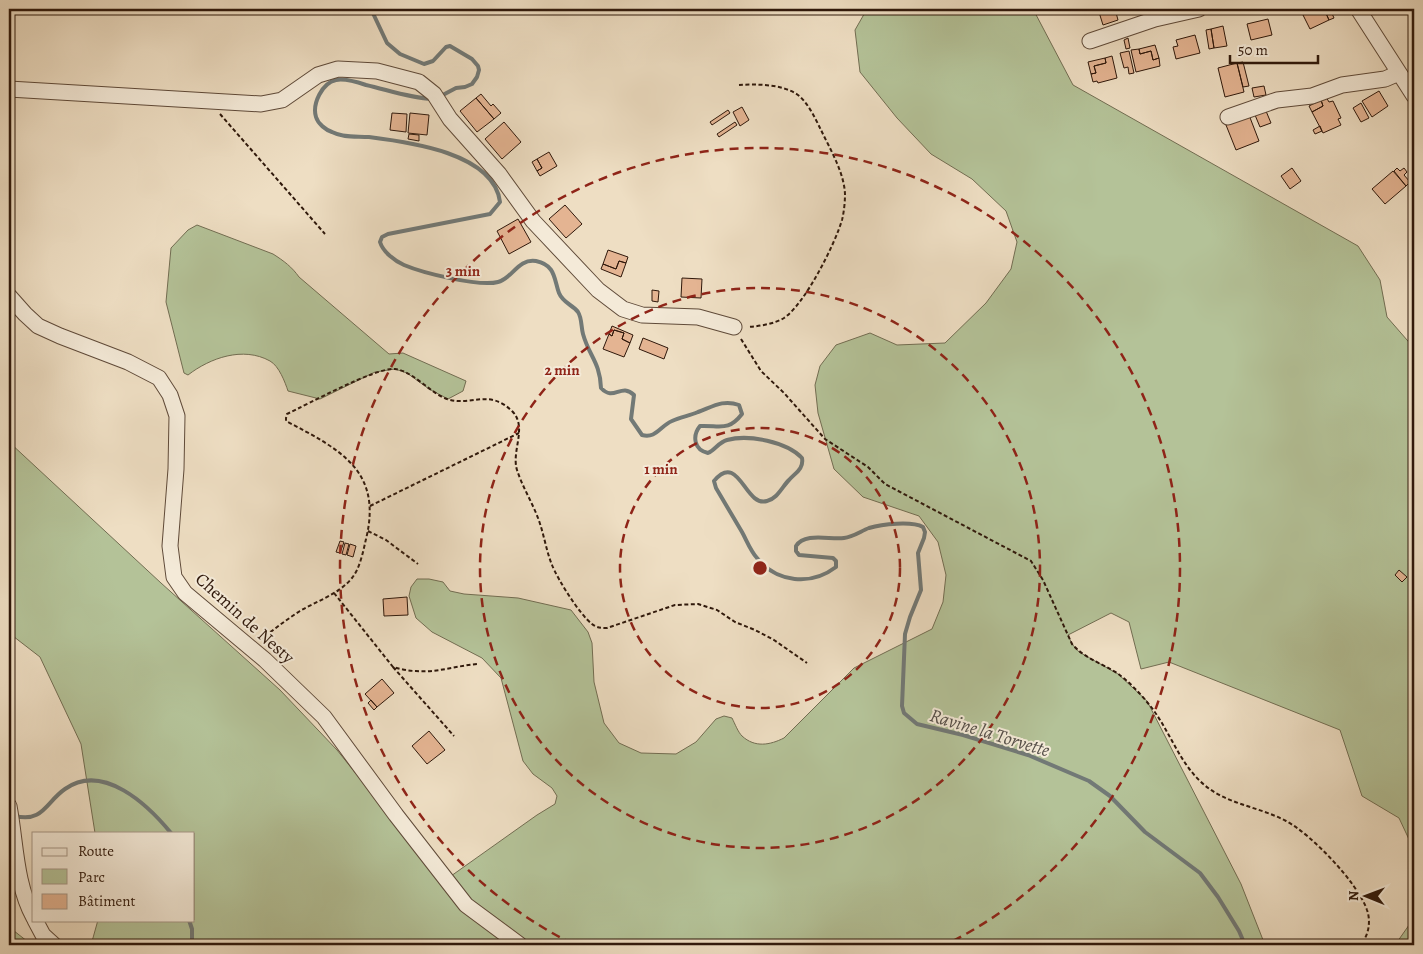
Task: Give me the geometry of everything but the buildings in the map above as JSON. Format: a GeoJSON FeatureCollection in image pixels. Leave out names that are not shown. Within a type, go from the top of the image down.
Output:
{"type":"FeatureCollection","features":[{"type":"Feature","properties":{"kind":"street"},"geometry":{"type":"LineString","coordinates":[[1090,41],[1155,19],[1198,9]]}},
{"type":"Feature","properties":{"kind":"street"},"geometry":{"type":"LineString","coordinates":[[1358,9],[1414,96]]}},
{"type":"Feature","properties":{"kind":"street"},"geometry":{"type":"LineString","coordinates":[[9,89],[261,104],[282,100],[318,75],[338,69],[378,71],[419,82],[434,94],[450,119],[500,174],[533,221],[598,290],[623,309],[642,315],[698,317],[734,327]]}},
{"type":"Feature","properties":{"kind":"street"},"geometry":{"type":"LineString","coordinates":[[1228,117],[1277,100],[1312,96],[1342,85],[1385,79],[1399,73]]}},
{"type":"Feature","properties":{"kind":"street","name":"Chemin de Nesty"},"geometry":{"type":"LineString","coordinates":[[9,296],[38,326],[128,362],[158,378],[170,395],[177,416],[176,469],[170,546],[174,577],[185,593],[251,648],[324,717],[396,815],[466,905],[520,945]]}},
{"type":"Feature","properties":{"kind":"street"},"geometry":{"type":"LineString","coordinates":[[9,807],[15,855],[26,902],[32,915]]}},
{"type":"Feature","properties":{"kind":"street"},"geometry":{"type":"LineString","coordinates":[[36,922],[43,935],[54,945]]}},
{"type":"Feature","properties":{"kind":"path"},"geometry":{"type":"LineString","coordinates":[[739,85],[760,84],[785,89],[796,94],[814,116],[834,157],[845,191],[842,220],[835,238],[824,261],[798,303],[785,317],[773,323],[734,327],[761,371],[784,393],[825,440],[868,467],[885,484],[1031,561],[1043,580],[1072,644],[1079,652],[1118,674],[1147,701],[1200,781],[1221,796],[1285,820],[1311,839],[1331,859],[1361,897],[1368,911],[1369,926],[1367,935],[1360,945]]}},
{"type":"Feature","properties":{"kind":"path"},"geometry":{"type":"LineString","coordinates":[[214,101],[219,114],[326,234]]}},
{"type":"Feature","properties":{"kind":"path"},"geometry":{"type":"LineString","coordinates":[[251,648],[301,610],[334,593],[352,578],[362,557],[368,531],[370,506],[367,488],[357,470],[346,458],[326,442],[286,420],[288,414],[376,372],[395,369],[407,373],[429,389],[448,399],[462,401],[483,398],[502,404],[513,413],[519,422],[515,459],[516,469],[538,518],[551,564],[558,579],[593,625],[598,628],[607,628],[675,605],[698,604],[717,610],[735,622],[756,630],[807,663]]}},
{"type":"Feature","properties":{"kind":"path"},"geometry":{"type":"LineString","coordinates":[[370,506],[519,433]]}},
{"type":"Feature","properties":{"kind":"path"},"geometry":{"type":"LineString","coordinates":[[368,531],[386,540],[418,564]]}},
{"type":"Feature","properties":{"kind":"path"},"geometry":{"type":"LineString","coordinates":[[334,593],[393,667],[454,736]]}},
{"type":"Feature","properties":{"kind":"path"},"geometry":{"type":"LineString","coordinates":[[393,667],[416,672],[444,670],[461,665],[479,664]]}},
{"type":"Feature","properties":{"kind":"green space"},"geometry":{"type":"Polygon","coordinates":[[[867,9],[1033,9],[1073,85],[1358,246],[1380,280],[1387,317],[1414,348],[1414,850],[1399,818],[1362,796],[1340,730],[1169,662],[1141,669],[1129,622],[1111,613],[1068,635],[1072,644],[1079,652],[1118,674],[1147,701],[1241,884],[1265,945],[91,945],[97,922],[195,922],[195,832],[95,832],[81,744],[40,657],[9,633],[9,442],[280,690],[337,750],[435,872],[451,876],[555,804],[557,796],[552,788],[533,774],[523,761],[501,678],[482,658],[432,632],[416,618],[409,596],[411,587],[417,579],[443,582],[450,591],[464,594],[518,598],[571,610],[588,632],[592,643],[594,682],[604,723],[619,743],[641,753],[676,754],[696,742],[716,719],[724,716],[732,718],[741,734],[747,740],[757,744],[768,744],[784,738],[854,668],[932,629],[943,602],[946,575],[938,542],[919,516],[863,497],[834,469],[818,413],[815,385],[820,366],[836,345],[870,333],[897,345],[945,343],[986,303],[1011,269],[1017,242],[1006,211],[972,179],[931,154],[897,118],[860,72],[855,30],[867,9]]]}},
{"type":"Feature","properties":{"kind":"green space"},"geometry":{"type":"Polygon","coordinates":[[[197,225],[273,254],[294,270],[299,277],[389,354],[403,353],[466,381],[463,391],[448,399],[429,389],[407,373],[395,369],[375,372],[320,399],[288,391],[281,374],[273,363],[249,354],[238,354],[216,359],[188,375],[184,373],[166,302],[171,248],[188,230],[197,225]]]}},
{"type":"Feature","properties":{"kind":"green space"},"geometry":{"type":"Polygon","coordinates":[[[1414,918],[1414,945],[1395,945],[1414,918]]]}},
{"type":"Feature","properties":{"kind":"green space"},"geometry":{"type":"Polygon","coordinates":[[[9,927],[32,945],[9,945],[9,927]]]}},
{"type":"Feature","properties":{"kind":"waterway","name":"Ravine la Torvette"},"geometry":{"type":"LineString","coordinates":[[371,9],[387,43],[400,54],[424,64],[433,61],[446,47],[450,46],[472,59],[478,66],[477,77],[472,84],[456,88],[439,97]]}},
{"type":"Feature","properties":{"kind":"waterway","name":"Ravine la Torvette"},"geometry":{"type":"LineString","coordinates":[[432,99],[407,95],[351,81],[336,80],[326,85],[319,95],[315,106],[317,120],[322,126],[336,134],[406,142],[447,153],[466,161],[483,172],[494,185],[500,202],[490,214],[388,234],[382,237],[380,242],[387,253],[397,261],[413,268],[478,283],[503,280],[524,263],[530,261],[543,263],[551,269],[559,293],[565,302],[579,314],[585,342],[599,372],[601,388],[610,393],[625,390],[634,395],[631,419],[642,435],[654,434],[678,418],[718,404],[733,403],[739,405],[742,414],[732,423],[723,426],[700,426],[695,438],[700,449],[708,453],[727,440],[746,438],[777,444],[795,452],[802,458],[802,465],[799,470],[771,500],[759,501],[753,497],[736,476],[730,472],[723,474],[714,481],[716,488],[752,552],[774,573],[784,577],[805,579],[816,577],[836,567],[836,561],[833,558],[799,555],[796,551],[796,546],[805,539],[844,538],[869,528],[889,524],[912,524],[923,527],[925,532],[924,538],[918,553],[921,590],[905,634],[902,706],[904,713],[917,724],[963,735],[1028,755],[1089,781],[1110,796],[1145,832],[1200,873],[1218,897],[1239,931],[1245,945]]}},
{"type":"Feature","properties":{"kind":"waterway"},"geometry":{"type":"LineString","coordinates":[[15,816],[32,817],[43,810],[65,789],[80,782],[94,781],[124,790],[150,811],[170,832]]}},
{"type":"Feature","properties":{"kind":"waterway"},"geometry":{"type":"LineString","coordinates":[[190,922],[192,929],[192,945]]}}]}
